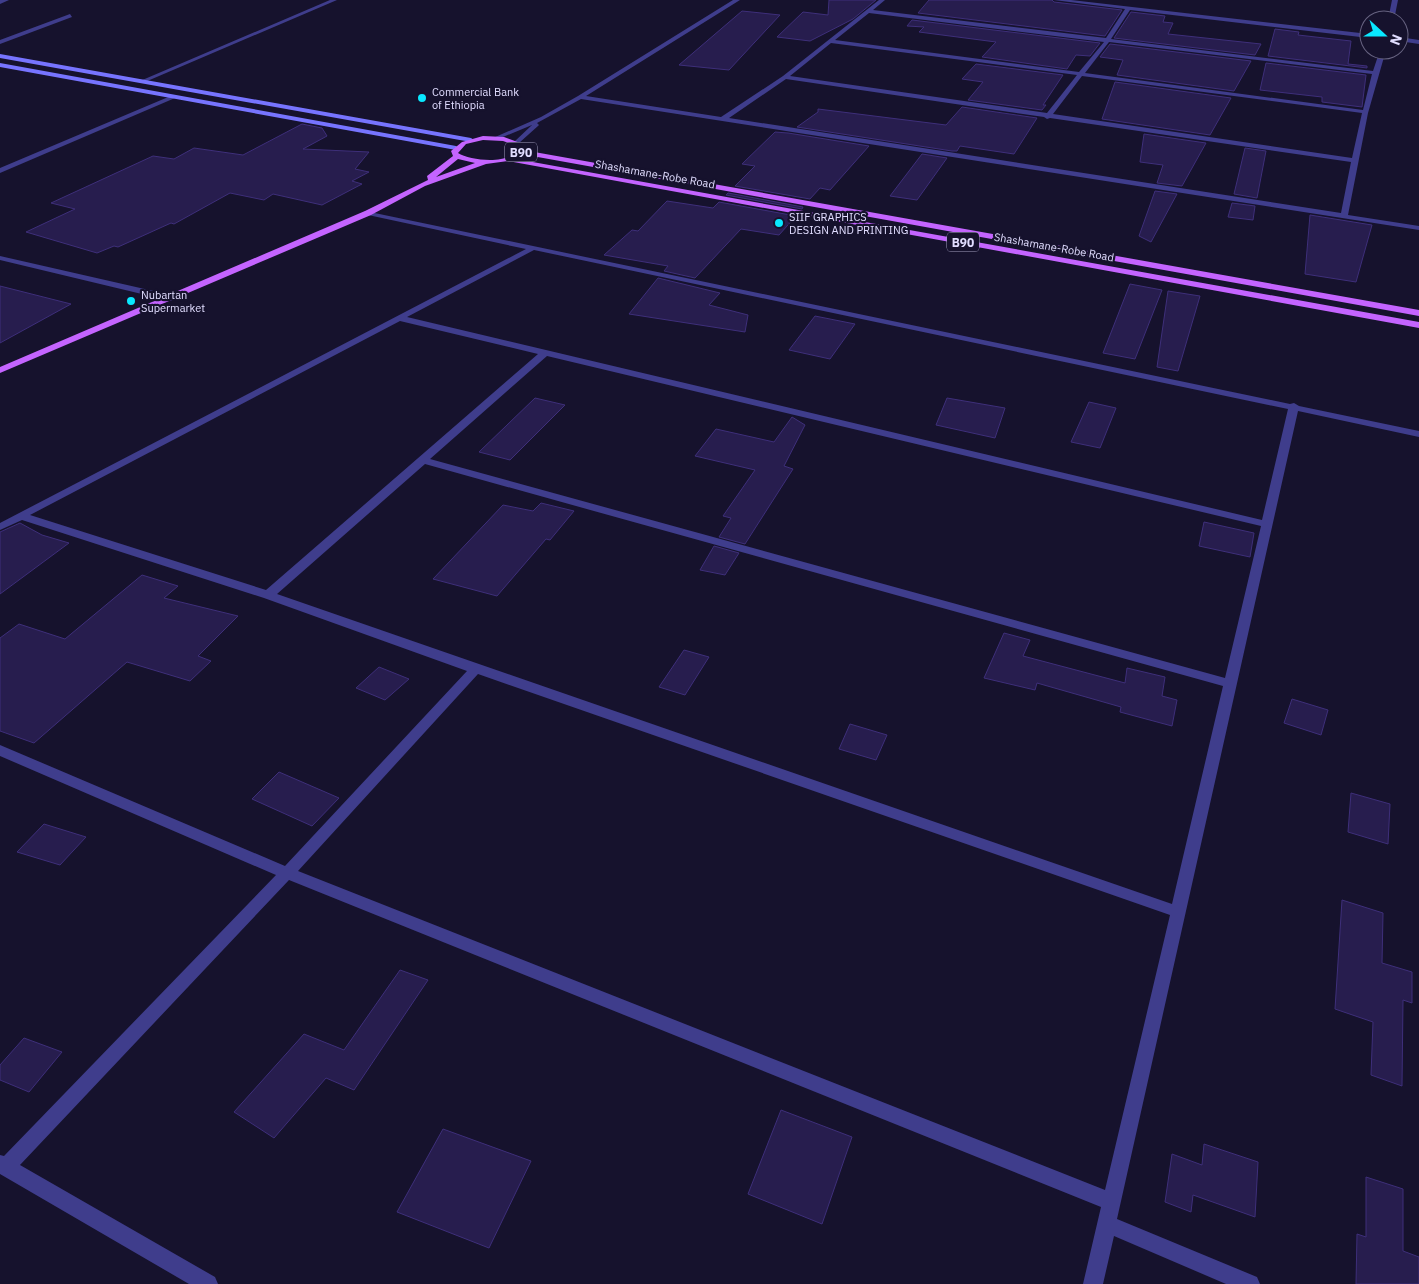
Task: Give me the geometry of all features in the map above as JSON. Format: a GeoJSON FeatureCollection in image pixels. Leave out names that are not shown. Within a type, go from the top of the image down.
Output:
{"type":"FeatureCollection","features":[{"type":"Feature","properties":{"kind":"main road"},"geometry":{"type":"LineString","coordinates":[[0,56],[471,140]]}},
{"type":"Feature","properties":{"kind":"main road"},"geometry":{"type":"LineString","coordinates":[[0,65],[173,96],[456,152]]}},
{"type":"Feature","properties":{"kind":"main road","name":"B90"},"geometry":{"type":"LineString","coordinates":[[456,152],[471,140],[496,138],[517,142],[521,145],[521,152]]}},
{"type":"Feature","properties":{"kind":"main road"},"geometry":{"type":"LineString","coordinates":[[422,184],[456,152]]}},
{"type":"Feature","properties":{"kind":"main road","name":"Shashamane-Robe Road"},"geometry":{"type":"LineString","coordinates":[[456,152],[465,160],[485,162],[508,159],[1419,326]]}},
{"type":"Feature","properties":{"kind":"main road","name":"Shashamane-Robe Road"},"geometry":{"type":"LineString","coordinates":[[508,159],[521,152],[1419,313]]}},
{"type":"Feature","properties":{"kind":"main road"},"geometry":{"type":"LineString","coordinates":[[0,370],[368,213],[422,184],[485,162]]}},
{"type":"Feature","properties":{"kind":"street"},"geometry":{"type":"LineString","coordinates":[[0,2],[6,0]]}},
{"type":"Feature","properties":{"kind":"street"},"geometry":{"type":"LineString","coordinates":[[143,81],[334,0]]}},
{"type":"Feature","properties":{"kind":"street"},"geometry":{"type":"LineString","coordinates":[[496,138],[543,118],[580,97],[737,0]]}},
{"type":"Feature","properties":{"kind":"street"},"geometry":{"type":"LineString","coordinates":[[723,119],[785,78],[882,0]]}},
{"type":"Feature","properties":{"kind":"street"},"geometry":{"type":"LineString","coordinates":[[1057,0],[1359,35]]}},
{"type":"Feature","properties":{"kind":"street"},"geometry":{"type":"LineString","coordinates":[[1046,117],[1106,41],[1128,8]]}},
{"type":"Feature","properties":{"kind":"street"},"geometry":{"type":"LineString","coordinates":[[868,11],[1375,73]]}},
{"type":"Feature","properties":{"kind":"street"},"geometry":{"type":"LineString","coordinates":[[0,42],[70,16]]}},
{"type":"Feature","properties":{"kind":"street"},"geometry":{"type":"LineString","coordinates":[[830,41],[1366,112]]}},
{"type":"Feature","properties":{"kind":"street"},"geometry":{"type":"LineString","coordinates":[[1344,216],[1354,160],[1380,60]]}},
{"type":"Feature","properties":{"kind":"street"},"geometry":{"type":"LineString","coordinates":[[785,78],[1354,160]]}},
{"type":"Feature","properties":{"kind":"street"},"geometry":{"type":"LineString","coordinates":[[0,171],[173,96]]}},
{"type":"Feature","properties":{"kind":"street"},"geometry":{"type":"LineString","coordinates":[[580,97],[1419,228]]}},
{"type":"Feature","properties":{"kind":"street"},"geometry":{"type":"LineString","coordinates":[[517,142],[543,118]]}},
{"type":"Feature","properties":{"kind":"street"},"geometry":{"type":"LineString","coordinates":[[368,213],[531,249],[1294,406],[1419,434]]}},
{"type":"Feature","properties":{"kind":"street"},"geometry":{"type":"LineString","coordinates":[[0,527],[531,249]]}},
{"type":"Feature","properties":{"kind":"street"},"geometry":{"type":"LineString","coordinates":[[0,258],[171,298]]}},
{"type":"Feature","properties":{"kind":"street"},"geometry":{"type":"LineString","coordinates":[[398,318],[1267,524]]}},
{"type":"Feature","properties":{"kind":"street"},"geometry":{"type":"LineString","coordinates":[[268,596],[544,354]]}},
{"type":"Feature","properties":{"kind":"street"},"geometry":{"type":"LineString","coordinates":[[1093,1284],[1294,406]]}},
{"type":"Feature","properties":{"kind":"street"},"geometry":{"type":"LineString","coordinates":[[423,460],[1231,684]]}},
{"type":"Feature","properties":{"kind":"street"},"geometry":{"type":"LineString","coordinates":[[21,516],[268,596],[1178,912]]}},
{"type":"Feature","properties":{"kind":"street"},"geometry":{"type":"LineString","coordinates":[[208,1284],[3,1166],[287,873],[476,669]]}},
{"type":"Feature","properties":{"kind":"street"},"geometry":{"type":"LineString","coordinates":[[0,750],[287,873],[1112,1202]]}},
{"type":"Feature","properties":{"kind":"street"},"geometry":{"type":"LineString","coordinates":[[1107,1224],[1250,1284]]}},
{"type":"Feature","properties":{"kind":"building"},"geometry":{"type":"Polygon","coordinates":[[[829,0],[876,0],[853,19],[810,41],[777,37],[803,12],[828,15],[829,0]]]}},
{"type":"Feature","properties":{"kind":"building"},"geometry":{"type":"Polygon","coordinates":[[[929,0],[1052,0],[1054,2],[1122,10],[1105,36],[918,13],[929,0]]]}},
{"type":"Feature","properties":{"kind":"building"},"geometry":{"type":"Polygon","coordinates":[[[742,11],[780,15],[729,70],[679,65],[742,11]]]}},
{"type":"Feature","properties":{"kind":"building"},"geometry":{"type":"Polygon","coordinates":[[[1131,12],[1165,16],[1163,22],[1173,23],[1168,34],[1261,44],[1255,55],[1114,38],[1131,12]]]}},
{"type":"Feature","properties":{"kind":"building"},"geometry":{"type":"Polygon","coordinates":[[[912,20],[1100,43],[1090,56],[1076,55],[1067,69],[982,57],[996,42],[919,32],[924,27],[907,26],[912,20]]]}},
{"type":"Feature","properties":{"kind":"building"},"geometry":{"type":"Polygon","coordinates":[[[1275,29],[1299,32],[1298,35],[1351,41],[1348,64],[1367,66],[1367,68],[1268,56],[1275,29]]]}},
{"type":"Feature","properties":{"kind":"building"},"geometry":{"type":"Polygon","coordinates":[[[1110,44],[1251,61],[1234,91],[1117,75],[1123,60],[1100,57],[1110,44]]]}},
{"type":"Feature","properties":{"kind":"building"},"geometry":{"type":"Polygon","coordinates":[[[1266,63],[1366,75],[1362,107],[1322,102],[1322,97],[1260,90],[1266,63]]]}},
{"type":"Feature","properties":{"kind":"building"},"geometry":{"type":"Polygon","coordinates":[[[976,64],[1063,75],[1043,105],[1046,105],[1042,110],[968,100],[983,82],[962,79],[976,64]]]}},
{"type":"Feature","properties":{"kind":"building"},"geometry":{"type":"Polygon","coordinates":[[[1115,82],[1231,98],[1210,135],[1102,119],[1115,82]]]}},
{"type":"Feature","properties":{"kind":"building"},"geometry":{"type":"Polygon","coordinates":[[[962,107],[1037,118],[1014,154],[960,146],[957,151],[952,151],[797,127],[818,112],[818,109],[946,125],[962,107]]]}},
{"type":"Feature","properties":{"kind":"building"},"geometry":{"type":"Polygon","coordinates":[[[302,124],[322,128],[327,136],[303,149],[369,152],[355,169],[369,172],[352,181],[362,184],[322,205],[273,194],[264,200],[230,193],[174,224],[171,223],[118,247],[114,246],[97,253],[26,232],[75,209],[51,203],[153,156],[174,159],[194,148],[243,155],[302,124]]]}},
{"type":"Feature","properties":{"kind":"building"},"geometry":{"type":"Polygon","coordinates":[[[775,132],[869,146],[830,190],[820,188],[810,199],[735,186],[755,166],[742,164],[775,132]]]}},
{"type":"Feature","properties":{"kind":"building"},"geometry":{"type":"Polygon","coordinates":[[[1144,134],[1206,143],[1182,186],[1157,183],[1163,165],[1140,162],[1144,134]]]}},
{"type":"Feature","properties":{"kind":"building"},"geometry":{"type":"Polygon","coordinates":[[[1245,148],[1266,151],[1257,198],[1234,194],[1245,148]]]}},
{"type":"Feature","properties":{"kind":"building"},"geometry":{"type":"Polygon","coordinates":[[[922,154],[947,158],[917,200],[890,196],[922,154]]]}},
{"type":"Feature","properties":{"kind":"building"},"geometry":{"type":"Polygon","coordinates":[[[1155,191],[1177,194],[1151,242],[1139,236],[1155,191]]]}},
{"type":"Feature","properties":{"kind":"building"},"geometry":{"type":"Polygon","coordinates":[[[728,193],[803,207],[802,209],[726,195],[728,193]]]}},
{"type":"Feature","properties":{"kind":"building"},"geometry":{"type":"Polygon","coordinates":[[[667,201],[713,208],[719,202],[796,216],[779,235],[741,229],[695,278],[664,271],[668,266],[604,255],[632,230],[638,231],[667,201]]]}},
{"type":"Feature","properties":{"kind":"building"},"geometry":{"type":"Polygon","coordinates":[[[1232,203],[1255,206],[1253,220],[1228,217],[1232,203]]]}},
{"type":"Feature","properties":{"kind":"building"},"geometry":{"type":"Polygon","coordinates":[[[1310,215],[1372,225],[1356,282],[1305,274],[1310,215]]]}},
{"type":"Feature","properties":{"kind":"building"},"geometry":{"type":"Polygon","coordinates":[[[658,278],[720,293],[709,305],[748,315],[745,332],[629,314],[658,278]]]}},
{"type":"Feature","properties":{"kind":"building"},"geometry":{"type":"Polygon","coordinates":[[[1130,284],[1162,290],[1135,359],[1103,353],[1130,284]]]}},
{"type":"Feature","properties":{"kind":"building"},"geometry":{"type":"Polygon","coordinates":[[[0,286],[71,304],[0,343],[0,286]]]}},
{"type":"Feature","properties":{"kind":"building"},"geometry":{"type":"Polygon","coordinates":[[[1168,291],[1200,296],[1178,371],[1157,367],[1168,291]]]}},
{"type":"Feature","properties":{"kind":"building"},"geometry":{"type":"Polygon","coordinates":[[[815,316],[855,324],[830,359],[789,350],[815,316]]]}},
{"type":"Feature","properties":{"kind":"building"},"geometry":{"type":"Polygon","coordinates":[[[535,398],[565,405],[510,460],[479,452],[535,398]]]}},
{"type":"Feature","properties":{"kind":"building"},"geometry":{"type":"Polygon","coordinates":[[[947,398],[1005,408],[995,438],[936,425],[947,398]]]}},
{"type":"Feature","properties":{"kind":"building"},"geometry":{"type":"Polygon","coordinates":[[[1089,402],[1116,408],[1100,448],[1071,442],[1089,402]]]}},
{"type":"Feature","properties":{"kind":"building"},"geometry":{"type":"Polygon","coordinates":[[[792,417],[805,425],[784,466],[793,469],[745,544],[719,537],[731,518],[723,516],[755,470],[695,456],[716,429],[774,442],[792,417]]]}},
{"type":"Feature","properties":{"kind":"building"},"geometry":{"type":"Polygon","coordinates":[[[541,503],[574,511],[550,540],[546,539],[497,596],[433,579],[503,505],[533,511],[541,503]]]}},
{"type":"Feature","properties":{"kind":"building"},"geometry":{"type":"Polygon","coordinates":[[[1204,522],[1254,533],[1250,557],[1199,546],[1204,522]]]}},
{"type":"Feature","properties":{"kind":"building"},"geometry":{"type":"Polygon","coordinates":[[[20,523],[42,535],[69,543],[0,594],[0,532],[20,523]]]}},
{"type":"Feature","properties":{"kind":"building"},"geometry":{"type":"Polygon","coordinates":[[[714,546],[739,553],[725,575],[700,570],[714,546]]]}},
{"type":"Feature","properties":{"kind":"building"},"geometry":{"type":"Polygon","coordinates":[[[142,575],[178,586],[164,598],[238,616],[198,656],[211,661],[190,681],[127,662],[34,743],[0,731],[0,638],[19,624],[65,639],[142,575]]]}},
{"type":"Feature","properties":{"kind":"building"},"geometry":{"type":"Polygon","coordinates":[[[1004,633],[1030,640],[1023,656],[1125,683],[1127,668],[1165,677],[1162,696],[1177,700],[1172,726],[1120,712],[1121,707],[1037,683],[1035,690],[984,678],[1004,633]]]}},
{"type":"Feature","properties":{"kind":"building"},"geometry":{"type":"Polygon","coordinates":[[[684,650],[709,657],[685,695],[659,687],[684,650]]]}},
{"type":"Feature","properties":{"kind":"building"},"geometry":{"type":"Polygon","coordinates":[[[379,667],[409,679],[385,700],[356,688],[379,667]]]}},
{"type":"Feature","properties":{"kind":"building"},"geometry":{"type":"Polygon","coordinates":[[[1292,699],[1328,710],[1321,735],[1284,723],[1292,699]]]}},
{"type":"Feature","properties":{"kind":"building"},"geometry":{"type":"Polygon","coordinates":[[[850,724],[887,735],[876,760],[839,749],[850,724]]]}},
{"type":"Feature","properties":{"kind":"building"},"geometry":{"type":"Polygon","coordinates":[[[279,772],[339,798],[312,826],[252,799],[279,772]]]}},
{"type":"Feature","properties":{"kind":"building"},"geometry":{"type":"Polygon","coordinates":[[[1351,793],[1390,804],[1388,844],[1348,832],[1351,793]]]}},
{"type":"Feature","properties":{"kind":"building"},"geometry":{"type":"Polygon","coordinates":[[[44,824],[86,837],[60,865],[17,852],[44,824]]]}},
{"type":"Feature","properties":{"kind":"building"},"geometry":{"type":"Polygon","coordinates":[[[1342,900],[1383,913],[1382,963],[1412,972],[1412,1003],[1403,1000],[1402,1086],[1371,1075],[1373,1022],[1335,1009],[1342,900]]]}},
{"type":"Feature","properties":{"kind":"building"},"geometry":{"type":"Polygon","coordinates":[[[400,970],[428,980],[354,1090],[326,1078],[274,1138],[234,1112],[304,1034],[344,1050],[400,970]]]}},
{"type":"Feature","properties":{"kind":"building"},"geometry":{"type":"Polygon","coordinates":[[[24,1038],[62,1052],[29,1092],[0,1080],[0,1065],[24,1038]]]}},
{"type":"Feature","properties":{"kind":"building"},"geometry":{"type":"Polygon","coordinates":[[[781,1110],[852,1137],[822,1224],[748,1194],[781,1110]]]}},
{"type":"Feature","properties":{"kind":"building"},"geometry":{"type":"Polygon","coordinates":[[[443,1129],[531,1161],[489,1248],[397,1212],[443,1129]]]}},
{"type":"Feature","properties":{"kind":"building"},"geometry":{"type":"Polygon","coordinates":[[[1204,1144],[1258,1162],[1255,1217],[1193,1195],[1191,1212],[1165,1202],[1172,1154],[1202,1165],[1204,1144]]]}},
{"type":"Feature","properties":{"kind":"building"},"geometry":{"type":"Polygon","coordinates":[[[1366,1177],[1403,1189],[1403,1251],[1419,1257],[1419,1284],[1356,1284],[1357,1234],[1366,1237],[1366,1177]]]}},
{"type":"Feature","properties":{"kind":"place","name":"Commercial Bank of Ethiopia"},"geometry":{"type":"Point","coordinates":[422,98]}},
{"type":"Feature","properties":{"kind":"place","name":"SIIF GRAPHICS DESIGN AND PRINTING"},"geometry":{"type":"Point","coordinates":[779,223]}},
{"type":"Feature","properties":{"kind":"place","name":"Nubartan Supermarket"},"geometry":{"type":"Point","coordinates":[131,301]}}]}
